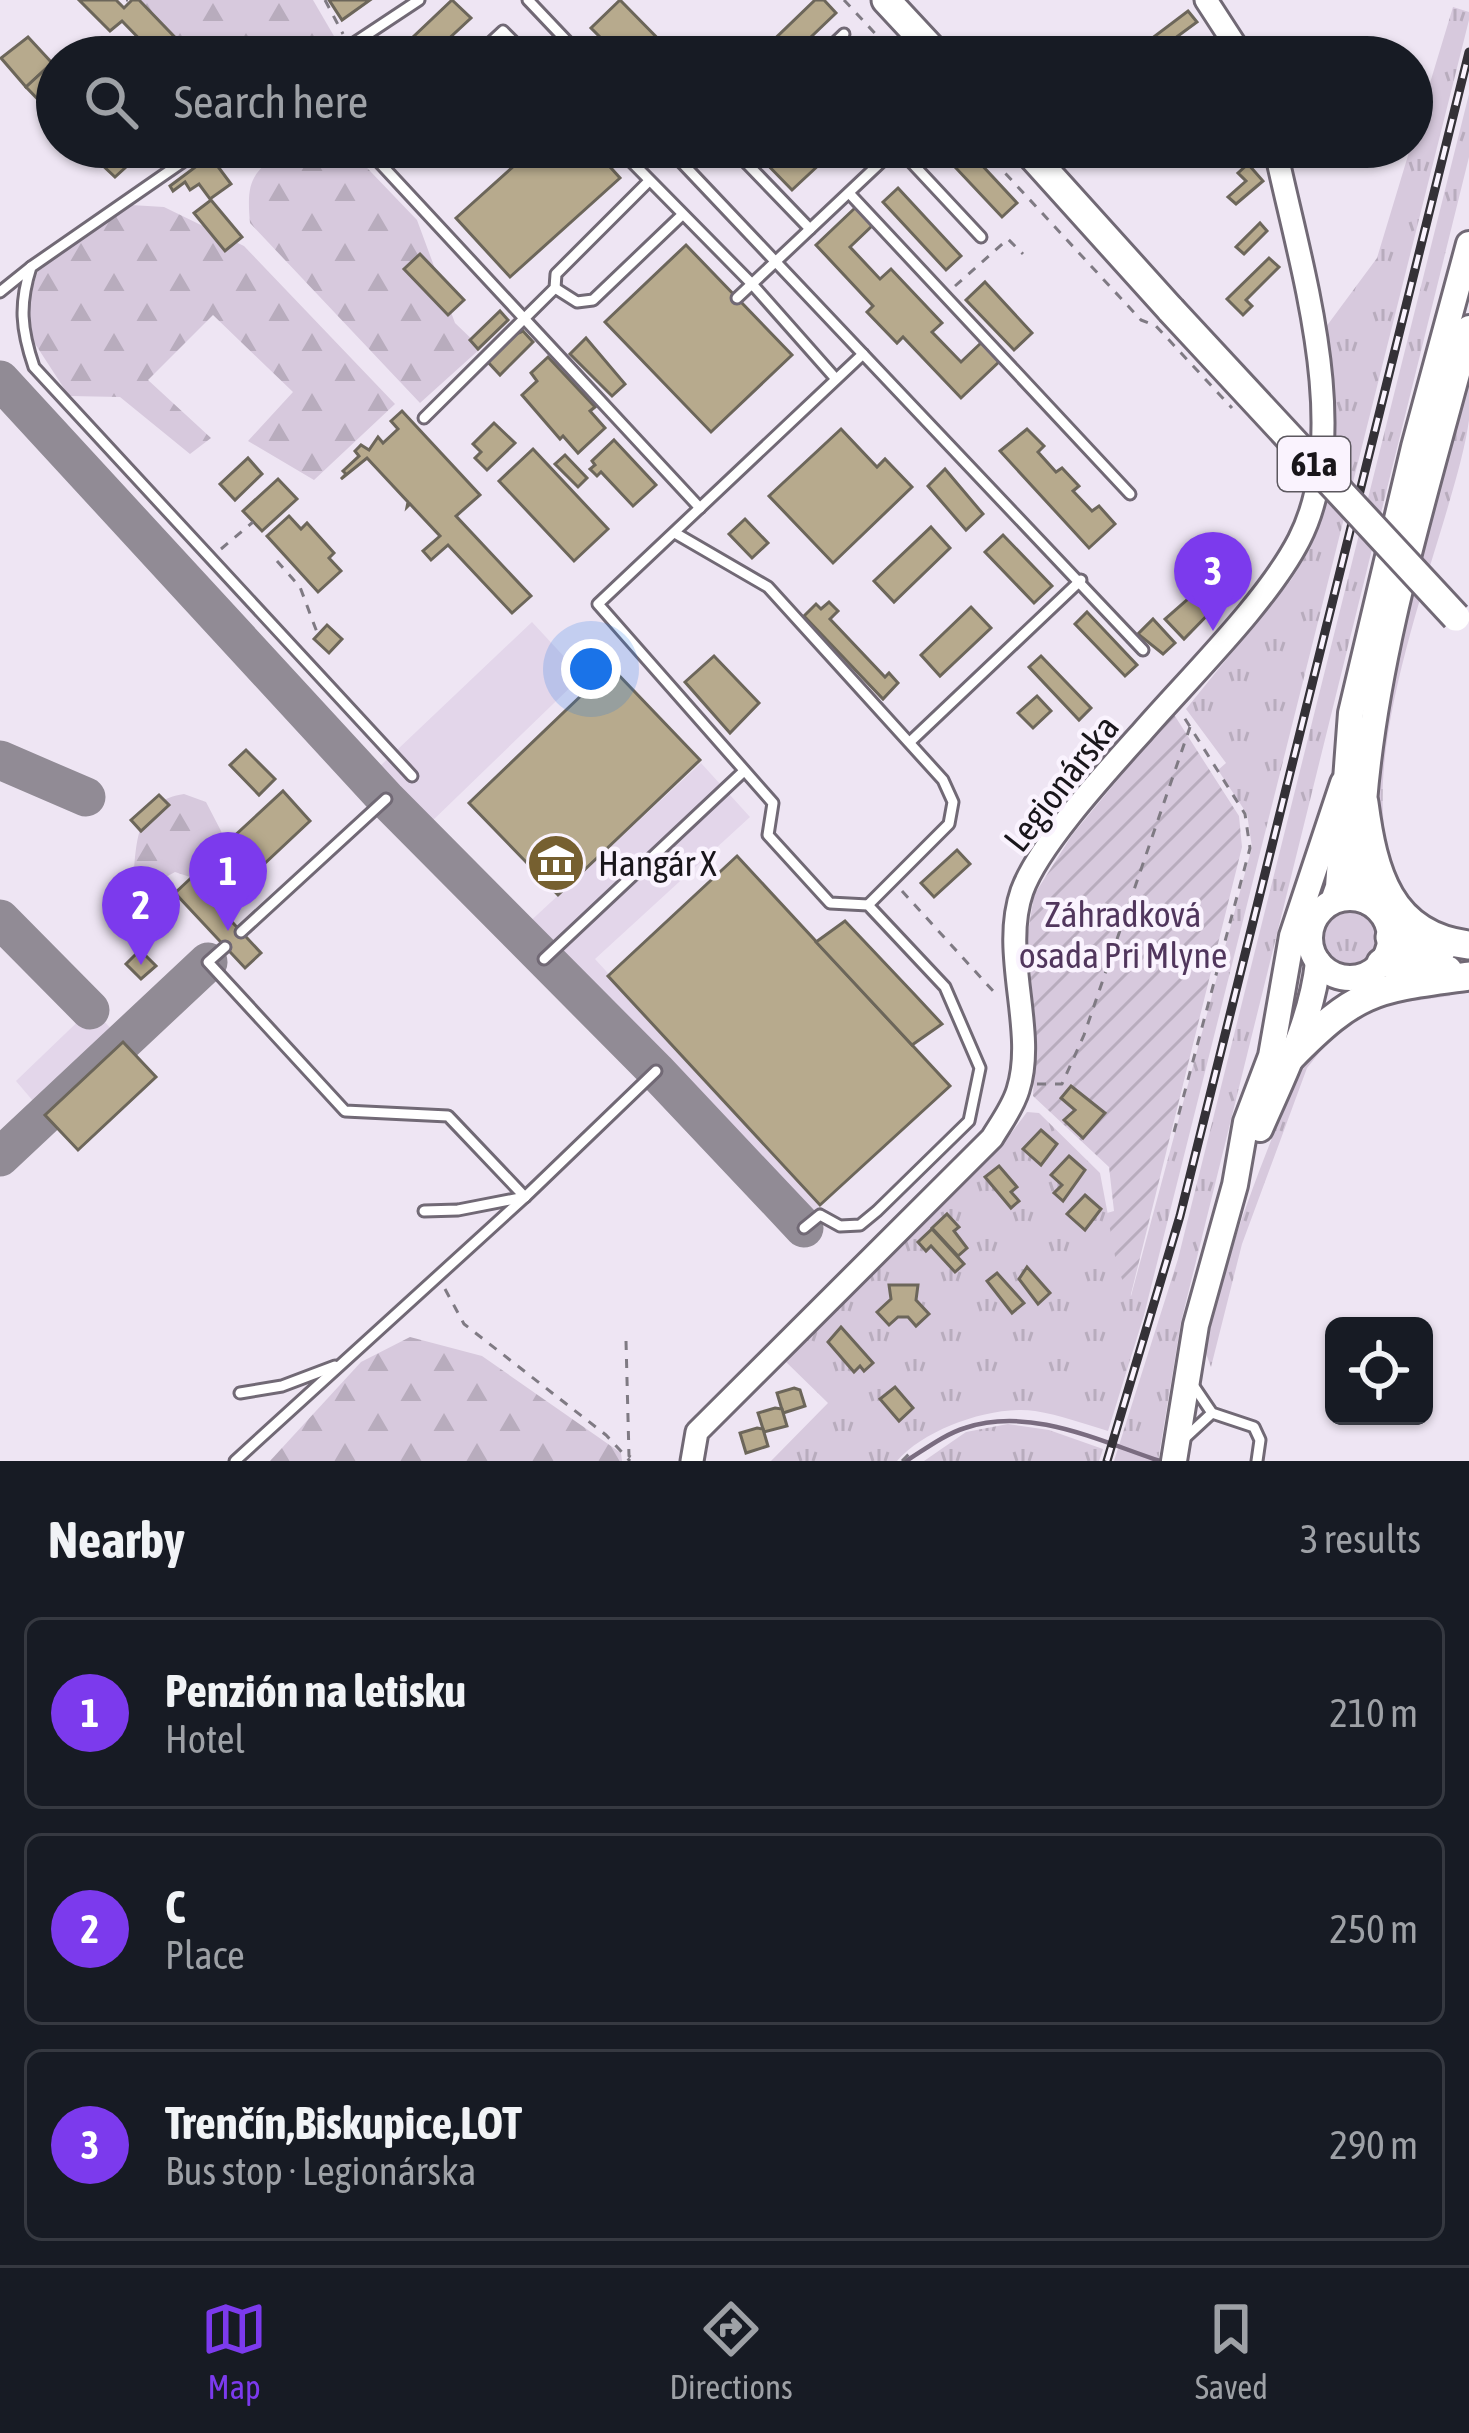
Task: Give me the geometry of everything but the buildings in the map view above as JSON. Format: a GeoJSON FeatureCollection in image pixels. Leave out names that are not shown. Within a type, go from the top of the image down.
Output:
{"type":"FeatureCollection","features":[{"type":"Feature","properties":{"kind":"main road"},"geometry":{"type":"LineString","coordinates":[[886,0],[919,36]]}},
{"type":"Feature","properties":{"kind":"main road","name":"61a"},"geometry":{"type":"LineString","coordinates":[[1043,168],[1465,626]]}},
{"type":"Feature","properties":{"kind":"main road"},"geometry":{"type":"LineString","coordinates":[[1333,901],[1356,691],[1469,244]]}},
{"type":"Feature","properties":{"kind":"main road"},"geometry":{"type":"LineString","coordinates":[[1366,901],[1358,878],[1358,854],[1367,748],[1385,657],[1469,328]]}},
{"type":"Feature","properties":{"kind":"main road"},"geometry":{"type":"LineString","coordinates":[[1175,1455],[1211,1262],[1234,1185],[1246,1122],[1271,1056],[1302,898],[1343,783]]}},
{"type":"Feature","properties":{"kind":"main road"},"geometry":{"type":"LineString","coordinates":[[1364,803],[1370,853],[1378,879],[1392,899],[1407,919],[1428,933],[1469,945]]}},
{"type":"Feature","properties":{"kind":"main road"},"geometry":{"type":"LineString","coordinates":[[1234,1185],[1292,1057],[1335,988],[1347,978],[1365,974],[1385,950],[1383,916],[1366,901],[1349,897],[1318,912],[1310,928],[1310,946],[1318,962],[1330,973],[1347,978]]}},
{"type":"Feature","properties":{"kind":"main road"},"geometry":{"type":"LineString","coordinates":[[1385,950],[1469,955]]}},
{"type":"Feature","properties":{"kind":"main road"},"geometry":{"type":"LineString","coordinates":[[1385,950],[1406,963],[1469,975]]}},
{"type":"Feature","properties":{"kind":"main road"},"geometry":{"type":"LineString","coordinates":[[1292,1057],[1318,962]]}},
{"type":"Feature","properties":{"kind":"main road"},"geometry":{"type":"LineString","coordinates":[[1292,1057],[1352,1002],[1403,985],[1469,975]]}},
{"type":"Feature","properties":{"kind":"street"},"geometry":{"type":"LineString","coordinates":[[1206,0],[1232,36]]}},
{"type":"Feature","properties":{"kind":"street","name":"Legionárska"},"geometry":{"type":"LineString","coordinates":[[692,1461],[697,1432],[992,1138],[1018,1093],[1022,1068],[1014,932],[1023,890],[1095,785],[1269,584],[1297,544],[1310,515],[1323,457],[1321,372],[1280,168]]}},
{"type":"Feature","properties":{"kind":"lane"},"geometry":{"type":"LineString","coordinates":[[364,36],[419,0]]}},
{"type":"Feature","properties":{"kind":"lane"},"geometry":{"type":"LineString","coordinates":[[528,0],[562,36]]}},
{"type":"Feature","properties":{"kind":"lane"},"geometry":{"type":"LineString","coordinates":[[0,292],[173,168]]}},
{"type":"Feature","properties":{"kind":"lane"},"geometry":{"type":"LineString","coordinates":[[384,168],[700,508]]}},
{"type":"Feature","properties":{"kind":"lane"},"geometry":{"type":"LineString","coordinates":[[636,168],[752,284],[836,379]]}},
{"type":"Feature","properties":{"kind":"lane"},"geometry":{"type":"LineString","coordinates":[[687,168],[1143,650]]}},
{"type":"Feature","properties":{"kind":"lane"},"geometry":{"type":"LineString","coordinates":[[751,168],[810,229]]}},
{"type":"Feature","properties":{"kind":"lane"},"geometry":{"type":"LineString","coordinates":[[737,298],[875,168]]}},
{"type":"Feature","properties":{"kind":"lane"},"geometry":{"type":"LineString","coordinates":[[917,168],[981,237]]}},
{"type":"Feature","properties":{"kind":"lane"},"geometry":{"type":"LineString","coordinates":[[424,418],[555,288],[556,274],[649,181]]}},
{"type":"Feature","properties":{"kind":"lane"},"geometry":{"type":"LineString","coordinates":[[849,193],[1130,494]]}},
{"type":"Feature","properties":{"kind":"lane"},"geometry":{"type":"LineString","coordinates":[[555,288],[578,302],[592,300],[682,214]]}},
{"type":"Feature","properties":{"kind":"lane"},"geometry":{"type":"LineString","coordinates":[[31,266],[21,298],[22,332],[34,367],[412,776]]}},
{"type":"Feature","properties":{"kind":"lane"},"geometry":{"type":"LineString","coordinates":[[804,1228],[820,1215],[840,1226],[860,1225],[877,1211],[969,1121],[980,1068],[944,987],[868,905],[830,903],[769,835],[773,803],[598,604],[862,354]]}},
{"type":"Feature","properties":{"kind":"lane"},"geometry":{"type":"LineString","coordinates":[[675,533],[768,587],[944,780],[953,802],[950,824],[868,905]]}},
{"type":"Feature","properties":{"kind":"lane"},"geometry":{"type":"LineString","coordinates":[[911,741],[1081,580]]}},
{"type":"Feature","properties":{"kind":"lane"},"geometry":{"type":"LineString","coordinates":[[544,959],[744,771]]}},
{"type":"Feature","properties":{"kind":"lane"},"geometry":{"type":"LineString","coordinates":[[242,932],[386,799]]}},
{"type":"Feature","properties":{"kind":"lane"},"geometry":{"type":"LineString","coordinates":[[225,947],[208,962],[345,1112],[448,1116],[525,1197]]}},
{"type":"Feature","properties":{"kind":"lane"},"geometry":{"type":"LineString","coordinates":[[235,1461],[656,1071]]}},
{"type":"Feature","properties":{"kind":"lane"},"geometry":{"type":"LineString","coordinates":[[424,1211],[458,1210],[525,1197]]}},
{"type":"Feature","properties":{"kind":"lane"},"geometry":{"type":"LineString","coordinates":[[240,1394],[282,1386],[345,1361]]}},
{"type":"Feature","properties":{"kind":"lane"},"geometry":{"type":"LineString","coordinates":[[1188,1371],[1212,1413],[1254,1426],[1260,1440],[1257,1461]]}},
{"type":"Feature","properties":{"kind":"lane"},"geometry":{"type":"LineString","coordinates":[[1175,1455],[1212,1413]]}},
{"type":"Feature","properties":{"kind":"path"},"geometry":{"type":"LineString","coordinates":[[325,0],[345,36]]}},
{"type":"Feature","properties":{"kind":"path"},"geometry":{"type":"LineString","coordinates":[[844,0],[877,36]]}},
{"type":"Feature","properties":{"kind":"path"},"geometry":{"type":"LineString","coordinates":[[1000,168],[1141,320],[1156,326],[1235,412]]}},
{"type":"Feature","properties":{"kind":"path"},"geometry":{"type":"LineString","coordinates":[[945,295],[1008,239],[1023,254]]}},
{"type":"Feature","properties":{"kind":"path"},"geometry":{"type":"LineString","coordinates":[[210,558],[253,522]]}},
{"type":"Feature","properties":{"kind":"path"},"geometry":{"type":"LineString","coordinates":[[277,561],[299,587],[318,635]]}},
{"type":"Feature","properties":{"kind":"path"},"geometry":{"type":"LineString","coordinates":[[1171,698],[1245,814],[1250,848],[1174,1132]]}},
{"type":"Feature","properties":{"kind":"path"},"geometry":{"type":"LineString","coordinates":[[1030,1084],[1062,1084],[1084,1035],[1191,725]]}},
{"type":"Feature","properties":{"kind":"path"},"geometry":{"type":"LineString","coordinates":[[892,880],[994,992]]}},
{"type":"Feature","properties":{"kind":"path"},"geometry":{"type":"LineString","coordinates":[[447,1269],[445,1288],[464,1324],[638,1461]]}},
{"type":"Feature","properties":{"kind":"path"},"geometry":{"type":"LineString","coordinates":[[626,1341],[630,1458]]}},
{"type":"Feature","properties":{"kind":"path"},"geometry":{"type":"LineString","coordinates":[[902,1461],[914,1449]]}},
{"type":"Feature","properties":{"kind":"shaded area"},"geometry":{"type":"Polygon","coordinates":[[[532,622],[582,676],[428,825],[524,927],[701,763],[750,817],[595,959],[820,1205],[788,1238],[358,787],[532,622]]]}},
{"type":"Feature","properties":{"kind":"shaded area"},"geometry":{"type":"Polygon","coordinates":[[[92,1008],[123,1042],[45,1115],[16,1081],[92,1008]]]}},
{"type":"Feature","properties":{"kind":"green space"},"geometry":{"type":"Polygon","coordinates":[[[137,0],[313,0],[334,36],[157,36],[137,11],[137,0]]]}},
{"type":"Feature","properties":{"kind":"green space"},"geometry":{"type":"Polygon","coordinates":[[[1453,7],[1469,12],[1433,163],[1433,73],[1453,7]]]}},
{"type":"Feature","properties":{"kind":"green space"},"geometry":{"type":"Polygon","coordinates":[[[1469,94],[1469,157],[1181,1322],[1158,1461],[1114,1461],[1178,1259],[1469,94]]]}},
{"type":"Feature","properties":{"kind":"green space"},"geometry":{"type":"Polygon","coordinates":[[[262,168],[367,168],[417,220],[455,323],[481,348],[420,403],[250,223],[254,178],[262,168]]]}},
{"type":"Feature","properties":{"kind":"green space"},"geometry":{"type":"Polygon","coordinates":[[[1404,168],[1432,168],[1144,1315],[1108,1431],[1018,1410],[960,1422],[924,1439],[897,1461],[771,1461],[828,1403],[784,1360],[1001,1147],[1027,1112],[1039,1113],[1100,1173],[1118,1268],[1131,1296],[1252,847],[1247,814],[1218,770],[1226,763],[1186,709],[1291,580],[1311,547],[1334,465],[1334,404],[1323,331],[1377,258],[1404,168]]]}},
{"type":"Feature","properties":{"kind":"green space"},"geometry":{"type":"Polygon","coordinates":[[[131,205],[164,207],[244,246],[395,404],[314,480],[248,441],[293,392],[213,315],[148,380],[211,438],[190,454],[120,397],[69,396],[30,336],[26,308],[39,268],[131,205]]]}},
{"type":"Feature","properties":{"kind":"green space"},"geometry":{"type":"Polygon","coordinates":[[[1469,374],[1469,420],[1458,473],[1397,686],[1385,759],[1384,826],[1400,883],[1438,923],[1438,931],[1391,887],[1373,812],[1389,678],[1469,374]]]}},
{"type":"Feature","properties":{"kind":"green space","name":"Záhradková osada Pri Mlyne"},"geometry":{"type":"Polygon","coordinates":[[[1173,713],[1239,816],[1242,847],[1130,1298],[1117,1267],[1107,1213],[1114,1211],[1109,1167],[1033,1096],[1036,1029],[1027,939],[1034,895],[1072,835],[1173,713]]]}},
{"type":"Feature","properties":{"kind":"green space"},"geometry":{"type":"Polygon","coordinates":[[[184,794],[206,802],[237,880],[211,884],[175,872],[151,885],[134,871],[140,832],[150,811],[184,794]]]}},
{"type":"Feature","properties":{"kind":"green space"},"geometry":{"type":"Polygon","coordinates":[[[1351,908],[1371,916],[1379,936],[1371,956],[1351,964],[1331,956],[1323,936],[1331,916],[1351,908]]]}},
{"type":"Feature","properties":{"kind":"green space"},"geometry":{"type":"Polygon","coordinates":[[[1450,988],[1450,996],[1369,1007],[1343,1023],[1307,1068],[1242,1244],[1211,1367],[1205,1351],[1227,1264],[1267,1151],[1309,1055],[1326,1030],[1363,1004],[1391,995],[1450,988]]]}},
{"type":"Feature","properties":{"kind":"green space"},"geometry":{"type":"Polygon","coordinates":[[[410,1337],[482,1356],[621,1453],[622,1461],[270,1461],[361,1362],[410,1337]]]}},
{"type":"Feature","properties":{"kind":"green space"},"geometry":{"type":"Polygon","coordinates":[[[1008,1424],[1049,1430],[1103,1449],[1099,1461],[924,1461],[966,1432],[1008,1424]]]}},
{"type":"Feature","properties":{"kind":"waterway"},"geometry":{"type":"LineString","coordinates":[[906,1461],[957,1431],[1014,1421],[1064,1429],[1160,1461]]}},
{"type":"Feature","properties":{"kind":"taxiway"},"geometry":{"type":"LineString","coordinates":[[0,380],[386,799],[804,1228]]}},
{"type":"Feature","properties":{"kind":"taxiway"},"geometry":{"type":"LineString","coordinates":[[0,760],[86,797]]}},
{"type":"Feature","properties":{"kind":"taxiway"},"geometry":{"type":"LineString","coordinates":[[0,919],[90,1010]]}},
{"type":"Feature","properties":{"kind":"taxiway"},"geometry":{"type":"LineString","coordinates":[[0,1157],[208,962]]}},
{"type":"Feature","properties":{"kind":"railway"},"geometry":{"type":"LineString","coordinates":[[1107,1461],[1180,1216],[1469,52]]}},
{"type":"Feature","properties":{"kind":"place","name":"Trenčín,Biskupice,LOT"},"geometry":{"type":"Point","coordinates":[1213,631]}},
{"type":"Feature","properties":{"kind":"place","name":"Hangár X"},"geometry":{"type":"Point","coordinates":[556,863]}},
{"type":"Feature","properties":{"kind":"place","name":"Penzión na letisku"},"geometry":{"type":"Point","coordinates":[228,931]}},
{"type":"Feature","properties":{"kind":"place","name":"C"},"geometry":{"type":"Point","coordinates":[141,965]}}]}
